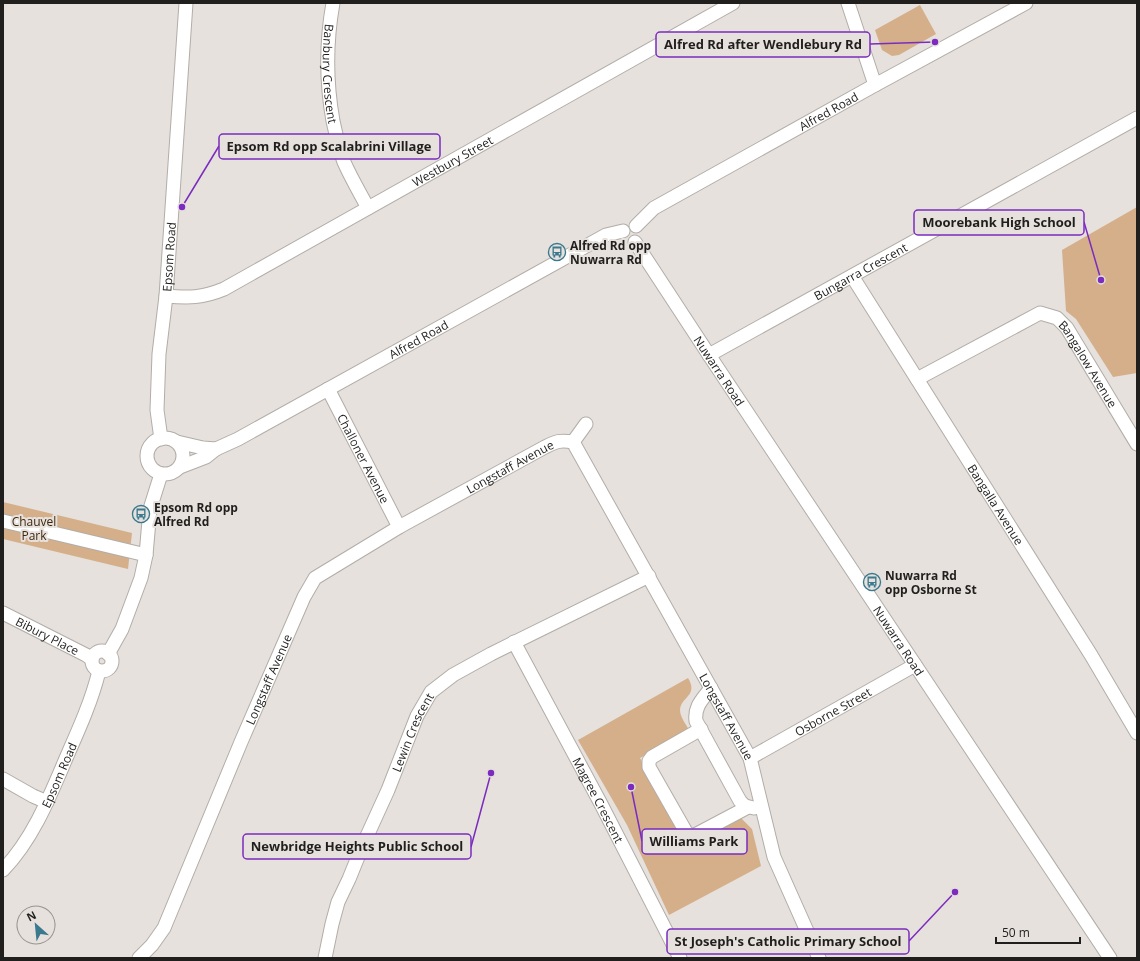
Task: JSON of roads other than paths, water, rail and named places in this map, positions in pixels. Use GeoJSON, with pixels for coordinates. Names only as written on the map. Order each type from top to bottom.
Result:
{"type":"FeatureCollection","features":[{"type":"Feature","properties":{"kind":"street","name":"Epsom Road"},"geometry":{"type":"LineString","coordinates":[[161,439],[157,410],[159,354],[166,296],[186,3]]}},
{"type":"Feature","properties":{"kind":"street","name":"Banbury Crescent"},"geometry":{"type":"LineString","coordinates":[[333,3],[328,43],[327,71],[336,138],[344,162],[368,208]]}},
{"type":"Feature","properties":{"kind":"street","name":"Westbury Street"},"geometry":{"type":"LineString","coordinates":[[166,296],[194,298],[213,294],[224,289],[733,3]]}},
{"type":"Feature","properties":{"kind":"street"},"geometry":{"type":"LineString","coordinates":[[848,3],[875,85]]}},
{"type":"Feature","properties":{"kind":"street","name":"Alfred Road"},"geometry":{"type":"LineString","coordinates":[[636,226],[654,208],[1026,3]]}},
{"type":"Feature","properties":{"kind":"street","name":"Bungarra Crescent"},"geometry":{"type":"LineString","coordinates":[[709,355],[1137,118]]}},
{"type":"Feature","properties":{"kind":"street"},"geometry":{"type":"LineString","coordinates":[[628,225],[633,225],[640,230],[640,235],[637,240],[632,243],[623,237],[623,231],[628,225]]}},
{"type":"Feature","properties":{"kind":"street","name":"Alfred Road"},"geometry":{"type":"LineString","coordinates":[[180,467],[206,457],[216,449],[238,439],[606,235],[623,231]]}},
{"type":"Feature","properties":{"kind":"street","name":"Nuwarra Road"},"geometry":{"type":"LineString","coordinates":[[635,242],[1110,958]]}},
{"type":"Feature","properties":{"kind":"street","name":"Bangalla Avenue"},"geometry":{"type":"LineString","coordinates":[[852,276],[1091,655],[1137,733]]}},
{"type":"Feature","properties":{"kind":"street","name":"Bangalow Avenue"},"geometry":{"type":"LineString","coordinates":[[917,378],[1040,313],[1058,318],[1067,328],[1137,444]]}},
{"type":"Feature","properties":{"kind":"street","name":"Challoner Avenue"},"geometry":{"type":"LineString","coordinates":[[328,389],[399,527]]}},
{"type":"Feature","properties":{"kind":"street"},"geometry":{"type":"LineString","coordinates":[[573,442],[586,424]]}},
{"type":"Feature","properties":{"kind":"street"},"geometry":{"type":"LineString","coordinates":[[177,442],[183,451],[180,467],[172,473],[167,474],[161,474],[152,469],[147,459],[149,448],[152,444],[161,439],[167,438],[203,448],[216,449]]}},
{"type":"Feature","properties":{"kind":"street","name":"Longstaff Avenue"},"geometry":{"type":"LineString","coordinates":[[139,958],[152,945],[164,928],[241,742],[304,597],[315,578],[399,527],[545,447],[563,440],[573,442],[750,758],[774,857],[819,958]]}},
{"type":"Feature","properties":{"kind":"street"},"geometry":{"type":"LineString","coordinates":[[108,654],[122,629],[141,578],[146,555],[150,509],[161,474]]}},
{"type":"Feature","properties":{"kind":"street"},"geometry":{"type":"LineString","coordinates":[[3,521],[146,555]]}},
{"type":"Feature","properties":{"kind":"street","name":"Lewin Crescent"},"geometry":{"type":"LineString","coordinates":[[325,958],[338,902],[388,790],[418,716],[431,692],[453,675],[491,654],[649,576]]}},
{"type":"Feature","properties":{"kind":"street","name":"Bibury Place"},"geometry":{"type":"LineString","coordinates":[[3,613],[92,659]]}},
{"type":"Feature","properties":{"kind":"street","name":"Magree Crescent"},"geometry":{"type":"LineString","coordinates":[[514,642],[601,804],[680,958]]}},
{"type":"Feature","properties":{"kind":"street"},"geometry":{"type":"LineString","coordinates":[[98,652],[104,652],[110,655],[112,661],[110,667],[105,671],[99,671],[94,668],[92,659],[98,652]]}},
{"type":"Feature","properties":{"kind":"street","name":"Osborne Street"},"geometry":{"type":"LineString","coordinates":[[750,758],[915,665]]}},
{"type":"Feature","properties":{"kind":"street","name":"Epsom Road"},"geometry":{"type":"LineString","coordinates":[[3,870],[19,850],[37,822],[47,802],[84,717],[99,671]]}},
{"type":"Feature","properties":{"kind":"street"},"geometry":{"type":"LineString","coordinates":[[711,688],[698,705],[695,713],[696,721],[740,801],[745,806],[762,809]]}},
{"type":"Feature","properties":{"kind":"street"},"geometry":{"type":"LineString","coordinates":[[701,729],[652,757],[649,761],[649,767],[686,832],[690,835],[695,835],[748,807]]}},
{"type":"Feature","properties":{"kind":"street"},"geometry":{"type":"LineString","coordinates":[[3,779],[47,802]]}},
{"type":"Feature","properties":{"kind":"place","name":"Alfred Rd after Wendlebury Rd"},"geometry":{"type":"Point","coordinates":[935,42]}},
{"type":"Feature","properties":{"kind":"place","name":"Epsom Rd opp Scalabrini Village"},"geometry":{"type":"Point","coordinates":[182,207]}},
{"type":"Feature","properties":{"kind":"place","name":"Alfred Rd opp Nuwarra Rd"},"geometry":{"type":"Point","coordinates":[557,252]}},
{"type":"Feature","properties":{"kind":"place","name":"Moorebank High School"},"geometry":{"type":"Point","coordinates":[1101,280]}},
{"type":"Feature","properties":{"kind":"place","name":"Epsom Rd opp Alfred Rd"},"geometry":{"type":"Point","coordinates":[141,514]}},
{"type":"Feature","properties":{"kind":"place","name":"Nuwarra Rd opp Osborne St"},"geometry":{"type":"Point","coordinates":[872,582]}},
{"type":"Feature","properties":{"kind":"place","name":"Newbridge Heights Public School"},"geometry":{"type":"Point","coordinates":[491,773]}},
{"type":"Feature","properties":{"kind":"place","name":"Williams Park"},"geometry":{"type":"Point","coordinates":[631,787]}},
{"type":"Feature","properties":{"kind":"place","name":"St Joseph's Catholic Primary School"},"geometry":{"type":"Point","coordinates":[955,892]}},
{"type":"Feature","properties":{"kind":"park label","name":"Chauvel Park"},"geometry":{"type":"Point","coordinates":[34,528]}}]}
